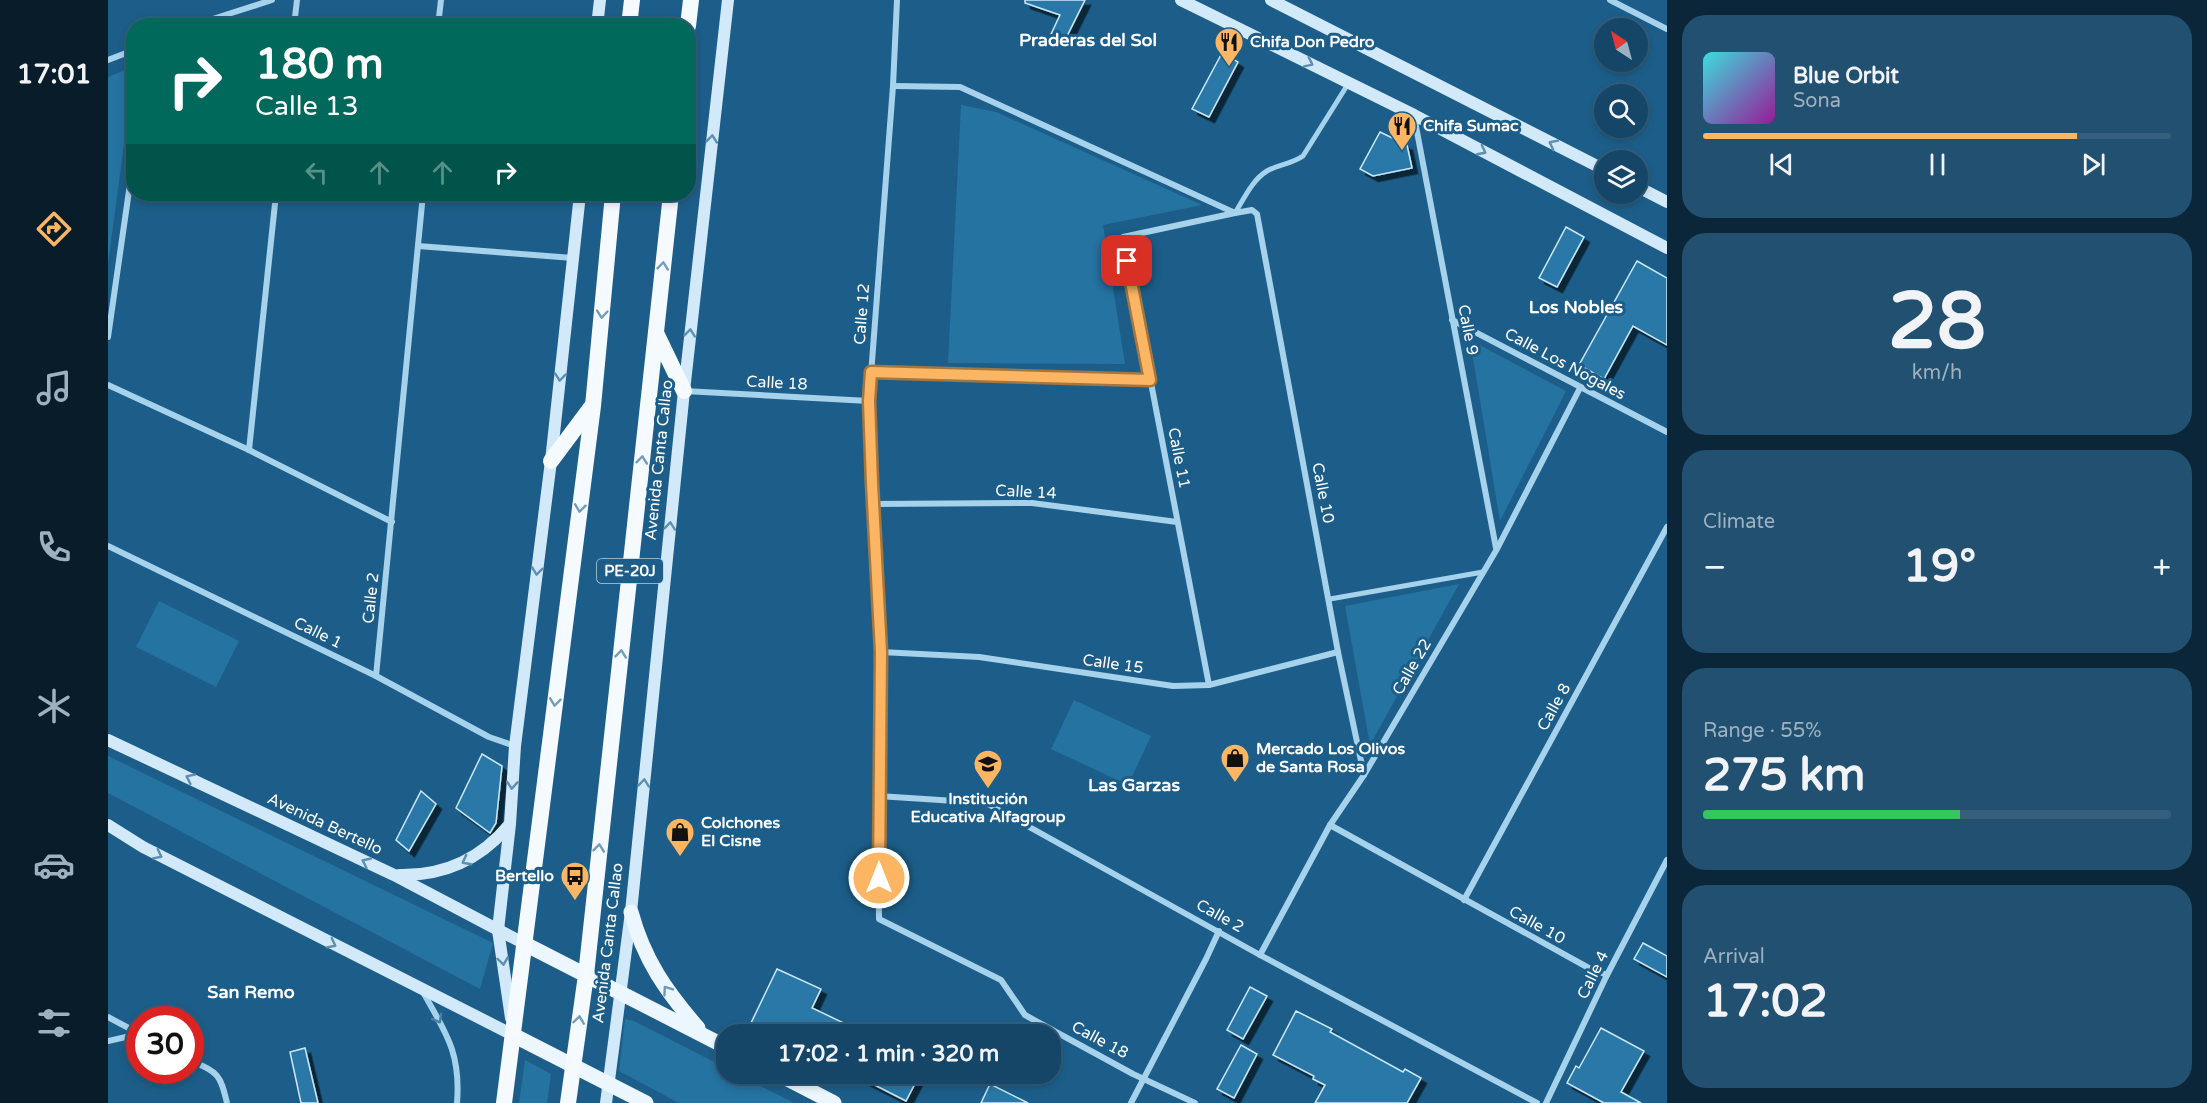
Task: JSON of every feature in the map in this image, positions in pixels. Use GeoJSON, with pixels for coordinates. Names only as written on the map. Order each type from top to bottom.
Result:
{"type":"FeatureCollection","features":[{"type":"Feature","properties":{"kind":"highway"},"geometry":{"type":"LineString","coordinates":[[630,18],[632,0]]}},
{"type":"Feature","properties":{"kind":"highway"},"geometry":{"type":"LineString","coordinates":[[689,18],[691,0]]}},
{"type":"Feature","properties":{"kind":"highway","name":"PE-20J"},"geometry":{"type":"LineString","coordinates":[[513,1035],[593,406],[612,201]]}},
{"type":"Feature","properties":{"kind":"highway","name":"Avenida Canta Callao"},"geometry":{"type":"LineString","coordinates":[[569,1098],[586,975],[670,201]]}},
{"type":"Feature","properties":{"kind":"highway"},"geometry":{"type":"LineString","coordinates":[[656,333],[684,391]]}},
{"type":"Feature","properties":{"kind":"highway"},"geometry":{"type":"LineString","coordinates":[[551,461],[593,406]]}},
{"type":"Feature","properties":{"kind":"highway"},"geometry":{"type":"LineString","coordinates":[[504,1103],[513,1035]]}},
{"type":"Feature","properties":{"kind":"main road"},"geometry":{"type":"LineString","coordinates":[[598,18],[600,0]]}},
{"type":"Feature","properties":{"kind":"main road","name":"Avenida Canta Callao"},"geometry":{"type":"LineString","coordinates":[[606,1103],[631,912],[684,391],[728,0]]}},
{"type":"Feature","properties":{"kind":"main road"},"geometry":{"type":"LineString","coordinates":[[1181,0],[1414,115],[1667,248]]}},
{"type":"Feature","properties":{"kind":"main road"},"geometry":{"type":"LineString","coordinates":[[1271,0],[1594,164]]}},
{"type":"Feature","properties":{"kind":"main road"},"geometry":{"type":"LineString","coordinates":[[1648,192],[1667,202]]}},
{"type":"Feature","properties":{"kind":"main road"},"geometry":{"type":"LineString","coordinates":[[513,1035],[498,930],[510,824],[515,746],[551,461],[579,201]]}},
{"type":"Feature","properties":{"kind":"main road","name":"Avenida Bertello"},"geometry":{"type":"LineString","coordinates":[[108,740],[394,875],[525,944]]}},
{"type":"Feature","properties":{"kind":"main road"},"geometry":{"type":"LineString","coordinates":[[394,875],[417,876],[461,865],[481,853],[510,824]]}},
{"type":"Feature","properties":{"kind":"main road"},"geometry":{"type":"LineString","coordinates":[[108,825],[143,848],[646,1103]]}},
{"type":"Feature","properties":{"kind":"main road"},"geometry":{"type":"LineString","coordinates":[[631,912],[637,935],[657,976],[704,1035]]}},
{"type":"Feature","properties":{"kind":"main road"},"geometry":{"type":"LineString","coordinates":[[525,944],[716,1042]]}},
{"type":"Feature","properties":{"kind":"main road"},"geometry":{"type":"LineString","coordinates":[[797,1084],[834,1103]]}},
{"type":"Feature","properties":{"kind":"street"},"geometry":{"type":"LineString","coordinates":[[216,18],[272,0]]}},
{"type":"Feature","properties":{"kind":"street"},"geometry":{"type":"LineString","coordinates":[[295,18],[297,0]]}},
{"type":"Feature","properties":{"kind":"street"},"geometry":{"type":"LineString","coordinates":[[436,0],[441,0],[439,18]]}},
{"type":"Feature","properties":{"kind":"street","name":"Calle 12"},"geometry":{"type":"LineString","coordinates":[[879,919],[878,795],[881,652],[872,504],[869,401],[893,86],[897,0]]}},
{"type":"Feature","properties":{"kind":"street"},"geometry":{"type":"LineString","coordinates":[[1610,0],[1667,29]]}},
{"type":"Feature","properties":{"kind":"street"},"geometry":{"type":"LineString","coordinates":[[108,60],[126,53]]}},
{"type":"Feature","properties":{"kind":"street"},"geometry":{"type":"LineString","coordinates":[[893,86],[960,87],[1235,213],[1258,178],[1269,170],[1294,162],[1303,156],[1349,83]]}},
{"type":"Feature","properties":{"kind":"street","name":"Calle 9"},"geometry":{"type":"LineString","coordinates":[[1414,115],[1497,549]]}},
{"type":"Feature","properties":{"kind":"street"},"geometry":{"type":"LineString","coordinates":[[108,337],[128,201]]}},
{"type":"Feature","properties":{"kind":"street"},"geometry":{"type":"LineString","coordinates":[[249,450],[275,201]]}},
{"type":"Feature","properties":{"kind":"street","name":"Calle 2"},"geometry":{"type":"LineString","coordinates":[[376,676],[422,201]]}},
{"type":"Feature","properties":{"kind":"street","name":"Calle 10"},"geometry":{"type":"LineString","coordinates":[[1235,213],[1252,210],[1257,214],[1338,652],[1364,776]]}},
{"type":"Feature","properties":{"kind":"street","name":"Calle 11"},"geometry":{"type":"LineString","coordinates":[[1209,685],[1123,237],[1235,213]]}},
{"type":"Feature","properties":{"kind":"street"},"geometry":{"type":"LineString","coordinates":[[418,246],[574,258]]}},
{"type":"Feature","properties":{"kind":"street","name":"Calle Los Nogales"},"geometry":{"type":"LineString","coordinates":[[1452,320],[1667,432]]}},
{"type":"Feature","properties":{"kind":"street"},"geometry":{"type":"LineString","coordinates":[[871,372],[1150,380]]}},
{"type":"Feature","properties":{"kind":"street"},"geometry":{"type":"LineString","coordinates":[[108,385],[249,450],[392,522]]}},
{"type":"Feature","properties":{"kind":"street","name":"Calle 22"},"geometry":{"type":"LineString","coordinates":[[1260,955],[1330,825],[1364,776],[1497,549],[1580,388]]}},
{"type":"Feature","properties":{"kind":"street","name":"Calle 18"},"geometry":{"type":"LineString","coordinates":[[684,391],[869,401]]}},
{"type":"Feature","properties":{"kind":"street","name":"Calle 14"},"geometry":{"type":"LineString","coordinates":[[872,504],[1032,504],[1177,522]]}},
{"type":"Feature","properties":{"kind":"street","name":"Calle 8"},"geometry":{"type":"LineString","coordinates":[[1464,900],[1667,527]]}},
{"type":"Feature","properties":{"kind":"street","name":"Calle 1"},"geometry":{"type":"LineString","coordinates":[[108,546],[376,676],[489,737],[515,746]]}},
{"type":"Feature","properties":{"kind":"street"},"geometry":{"type":"LineString","coordinates":[[1330,599],[1483,572]]}},
{"type":"Feature","properties":{"kind":"street","name":"Calle 15"},"geometry":{"type":"LineString","coordinates":[[881,652],[979,657],[1173,686],[1209,685],[1338,652]]}},
{"type":"Feature","properties":{"kind":"street","name":"Calle 2"},"geometry":{"type":"LineString","coordinates":[[878,795],[986,803],[1219,930],[1260,955],[1537,1103]]}},
{"type":"Feature","properties":{"kind":"street","name":"Calle 10"},"geometry":{"type":"LineString","coordinates":[[1330,825],[1587,967],[1607,975]]}},
{"type":"Feature","properties":{"kind":"street","name":"Calle 4"},"geometry":{"type":"LineString","coordinates":[[1546,1103],[1607,975],[1667,860]]}},
{"type":"Feature","properties":{"kind":"street","name":"Calle 18"},"geometry":{"type":"LineString","coordinates":[[879,919],[1001,980],[1025,1015],[1195,1103]]}},
{"type":"Feature","properties":{"kind":"street"},"geometry":{"type":"LineString","coordinates":[[1131,1103],[1219,930]]}},
{"type":"Feature","properties":{"kind":"street"},"geometry":{"type":"LineString","coordinates":[[422,990],[453,1048],[459,1083],[457,1103]]}},
{"type":"Feature","properties":{"kind":"street"},"geometry":{"type":"LineString","coordinates":[[108,1017],[126,1027]]}},
{"type":"Feature","properties":{"kind":"street"},"geometry":{"type":"LineString","coordinates":[[108,1041],[126,1037]]}},
{"type":"Feature","properties":{"kind":"street"},"geometry":{"type":"LineString","coordinates":[[204,1067],[215,1072],[219,1077],[227,1103]]}},
{"type":"Feature","properties":{"kind":"shaded area"},"geometry":{"type":"Polygon","coordinates":[[[123,71],[126,73],[126,129],[108,264],[108,77],[123,71]]]}},
{"type":"Feature","properties":{"kind":"shaded area"},"geometry":{"type":"Polygon","coordinates":[[[961,105],[996,112],[1202,205],[1103,225],[1125,364],[948,363],[961,105]]]}},
{"type":"Feature","properties":{"kind":"shaded area"},"geometry":{"type":"Polygon","coordinates":[[[1470,340],[1566,391],[1500,521],[1470,340]]]}},
{"type":"Feature","properties":{"kind":"shaded area"},"geometry":{"type":"Polygon","coordinates":[[[1459,584],[1370,745],[1345,606],[1459,584]]]}},
{"type":"Feature","properties":{"kind":"shaded area"},"geometry":{"type":"Polygon","coordinates":[[[159,601],[239,641],[216,687],[136,647],[159,601]]]}},
{"type":"Feature","properties":{"kind":"shaded area"},"geometry":{"type":"Polygon","coordinates":[[[1074,700],[1151,736],[1128,785],[1051,749],[1074,700]]]}},
{"type":"Feature","properties":{"kind":"shaded area"},"geometry":{"type":"Polygon","coordinates":[[[108,756],[493,943],[480,989],[108,793],[108,756]]]}},
{"type":"Feature","properties":{"kind":"shaded area"},"geometry":{"type":"Polygon","coordinates":[[[625,1019],[634,1021],[716,1063],[716,1084],[757,1084],[794,1103],[679,1103],[619,1071],[625,1019]]]}},
{"type":"Feature","properties":{"kind":"shaded area"},"geometry":{"type":"Polygon","coordinates":[[[525,1060],[551,1074],[547,1103],[519,1103],[525,1060]]]}},
{"type":"Feature","properties":{"kind":"building"},"geometry":{"type":"Polygon","coordinates":[[[1025,0],[1085,0],[1065,40],[1051,34],[1060,15],[1025,3],[1025,0]]]}},
{"type":"Feature","properties":{"kind":"building"},"geometry":{"type":"Polygon","coordinates":[[[1222,53],[1238,62],[1209,117],[1192,109],[1222,53]]]}},
{"type":"Feature","properties":{"kind":"building"},"geometry":{"type":"Polygon","coordinates":[[[1380,132],[1407,145],[1412,168],[1373,176],[1360,169],[1380,132]]]}},
{"type":"Feature","properties":{"kind":"building"},"geometry":{"type":"Polygon","coordinates":[[[1566,227],[1584,237],[1557,287],[1539,278],[1566,227]]]}},
{"type":"Feature","properties":{"kind":"building"},"geometry":{"type":"Polygon","coordinates":[[[1637,261],[1667,278],[1667,345],[1633,326],[1604,379],[1579,365],[1637,261]]]}},
{"type":"Feature","properties":{"kind":"building"},"geometry":{"type":"Polygon","coordinates":[[[482,754],[502,766],[496,823],[490,833],[456,808],[482,754]]]}},
{"type":"Feature","properties":{"kind":"building"},"geometry":{"type":"Polygon","coordinates":[[[421,791],[436,804],[409,851],[396,840],[421,791]]]}},
{"type":"Feature","properties":{"kind":"building"},"geometry":{"type":"Polygon","coordinates":[[[1643,943],[1667,956],[1667,977],[1634,959],[1643,943]]]}},
{"type":"Feature","properties":{"kind":"building"},"geometry":{"type":"Polygon","coordinates":[[[777,969],[821,989],[812,1008],[846,1024],[750,1024],[777,969]]]}},
{"type":"Feature","properties":{"kind":"building"},"geometry":{"type":"Polygon","coordinates":[[[1250,987],[1267,996],[1243,1039],[1227,1030],[1250,987]]]}},
{"type":"Feature","properties":{"kind":"building"},"geometry":{"type":"Polygon","coordinates":[[[1296,1011],[1332,1029],[1330,1032],[1403,1072],[1405,1069],[1421,1078],[1407,1103],[1315,1103],[1325,1085],[1313,1079],[1314,1076],[1273,1055],[1296,1011]]]}},
{"type":"Feature","properties":{"kind":"building"},"geometry":{"type":"Polygon","coordinates":[[[1601,1028],[1644,1051],[1621,1092],[1641,1103],[1604,1103],[1567,1083],[1576,1066],[1579,1068],[1601,1028]]]}},
{"type":"Feature","properties":{"kind":"building"},"geometry":{"type":"Polygon","coordinates":[[[1241,1045],[1257,1054],[1234,1098],[1217,1089],[1241,1045]]]}},
{"type":"Feature","properties":{"kind":"building"},"geometry":{"type":"Polygon","coordinates":[[[305,1048],[318,1103],[301,1103],[290,1052],[305,1048]]]}},
{"type":"Feature","properties":{"kind":"building"},"geometry":{"type":"Polygon","coordinates":[[[873,1084],[915,1084],[906,1101],[873,1084]]]}},
{"type":"Feature","properties":{"kind":"building"},"geometry":{"type":"Polygon","coordinates":[[[990,1084],[1028,1103],[981,1103],[990,1084]]]}},
{"type":"Feature","properties":{"kind":"place","name":"Chifa Don Pedro"},"geometry":{"type":"Point","coordinates":[1229,68]}},
{"type":"Feature","properties":{"kind":"place","name":"Chifa Sumac"},"geometry":{"type":"Point","coordinates":[1402,152]}},
{"type":"Feature","properties":{"kind":"place","name":"Mercado Los Olivos de Santa Rosa"},"geometry":{"type":"Point","coordinates":[1235,784]}},
{"type":"Feature","properties":{"kind":"place","name":"Institución Educativa Alfagroup"},"geometry":{"type":"Point","coordinates":[988,790]}},
{"type":"Feature","properties":{"kind":"place","name":"Colchones El Cisne"},"geometry":{"type":"Point","coordinates":[680,858]}},
{"type":"Feature","properties":{"kind":"place","name":"Bertello"},"geometry":{"type":"Point","coordinates":[575,902]}},
{"type":"Feature","properties":{"kind":"district","name":"Praderas del Sol"},"geometry":{"type":"Point","coordinates":[1088,40]}},
{"type":"Feature","properties":{"kind":"district","name":"Los Nobles"},"geometry":{"type":"Point","coordinates":[1576,307]}},
{"type":"Feature","properties":{"kind":"district","name":"Las Garzas"},"geometry":{"type":"Point","coordinates":[1134,785]}},
{"type":"Feature","properties":{"kind":"district","name":"San Remo"},"geometry":{"type":"Point","coordinates":[251,992]}},
{"type":"Feature","properties":{"kind":"route"},"geometry":{"type":"LineString","coordinates":[[879,878],[881,652],[869,401],[871,372],[1150,380],[1127,261]]}}]}
